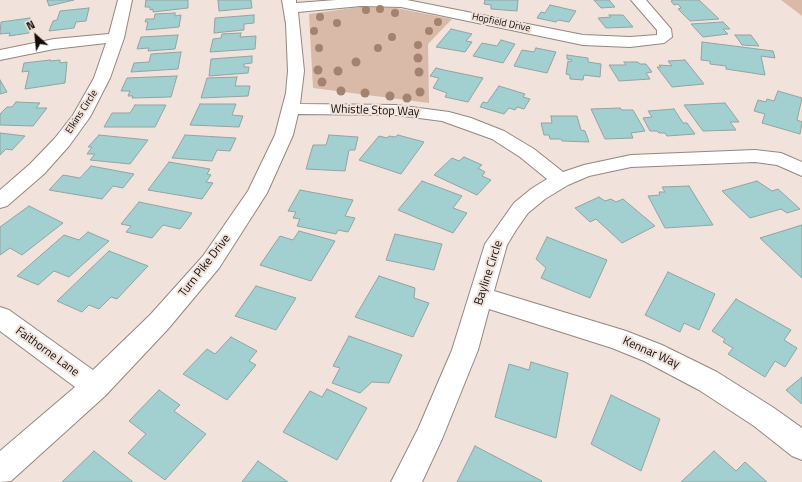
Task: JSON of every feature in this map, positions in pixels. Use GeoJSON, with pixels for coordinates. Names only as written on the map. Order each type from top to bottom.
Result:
{"type":"FeatureCollection","features":[{"type":"Feature","properties":{"kind":"street","name":"Elkins Circle"},"geometry":{"type":"LineString","coordinates":[[0,201],[37,169],[62,142],[81,117],[102,78],[116,38],[125,0]]}},
{"type":"Feature","properties":{"kind":"street","name":"Hopfield Drive"},"geometry":{"type":"LineString","coordinates":[[290,4],[381,2],[459,8],[583,40],[637,42],[659,40],[664,37],[664,29],[638,0]]}},
{"type":"Feature","properties":{"kind":"street","name":"Turn Pike Drive"},"geometry":{"type":"LineString","coordinates":[[0,470],[95,387],[159,322],[211,262],[237,226],[257,193],[272,163],[284,135],[291,109],[296,71],[290,4]]}},
{"type":"Feature","properties":{"kind":"street"},"geometry":{"type":"LineString","coordinates":[[0,55],[54,44],[116,38]]}},
{"type":"Feature","properties":{"kind":"street","name":"Whistle Stop Way"},"geometry":{"type":"LineString","coordinates":[[291,109],[396,110],[443,116],[465,122],[498,135],[527,153],[561,180]]}},
{"type":"Feature","properties":{"kind":"street","name":"Bayline Circle"},"geometry":{"type":"LineString","coordinates":[[406,482],[428,440],[465,350],[482,298],[496,244],[521,208],[538,194],[561,180],[584,171],[631,161],[728,156],[769,156],[785,161],[802,170]]}},
{"type":"Feature","properties":{"kind":"street","name":"Kennar Way"},"geometry":{"type":"LineString","coordinates":[[482,298],[617,339],[653,353],[708,381],[764,417],[802,446]]}},
{"type":"Feature","properties":{"kind":"street","name":"Faithorne Lane"},"geometry":{"type":"LineString","coordinates":[[0,317],[95,387]]}},
{"type":"Feature","properties":{"kind":"shaded area"},"geometry":{"type":"Polygon","coordinates":[[[781,0],[802,0],[802,16],[801,15],[781,0]]]}},
{"type":"Feature","properties":{"kind":"shaded area"},"geometry":{"type":"Polygon","coordinates":[[[360,7],[396,8],[452,19],[428,44],[429,103],[313,88],[309,14],[360,7]]]}},
{"type":"Feature","properties":{"kind":"building"},"geometry":{"type":"Polygon","coordinates":[[[47,0],[74,0],[49,6],[47,0]]]}},
{"type":"Feature","properties":{"kind":"building"},"geometry":{"type":"Polygon","coordinates":[[[146,0],[188,0],[188,8],[153,12],[153,9],[150,10],[150,7],[145,7],[146,0]]]}},
{"type":"Feature","properties":{"kind":"building"},"geometry":{"type":"Polygon","coordinates":[[[218,0],[251,0],[252,8],[219,11],[218,0]]]}},
{"type":"Feature","properties":{"kind":"building"},"geometry":{"type":"Polygon","coordinates":[[[485,0],[518,0],[517,11],[491,9],[491,5],[484,4],[485,0]]]}},
{"type":"Feature","properties":{"kind":"building"},"geometry":{"type":"Polygon","coordinates":[[[594,0],[609,0],[615,7],[601,8],[594,0]]]}},
{"type":"Feature","properties":{"kind":"building"},"geometry":{"type":"Polygon","coordinates":[[[699,0],[719,19],[690,21],[678,9],[681,8],[678,4],[674,5],[671,1],[699,0]]]}},
{"type":"Feature","properties":{"kind":"building"},"geometry":{"type":"Polygon","coordinates":[[[550,5],[576,11],[569,22],[558,20],[556,22],[537,18],[541,12],[545,13],[550,5]]]}},
{"type":"Feature","properties":{"kind":"building"},"geometry":{"type":"Polygon","coordinates":[[[89,8],[86,21],[76,22],[74,28],[49,31],[53,21],[57,20],[60,11],[89,8]]]}},
{"type":"Feature","properties":{"kind":"building"},"geometry":{"type":"Polygon","coordinates":[[[175,13],[175,16],[181,15],[179,27],[146,30],[148,22],[145,22],[146,19],[154,19],[155,14],[175,13]]]}},
{"type":"Feature","properties":{"kind":"building"},"geometry":{"type":"Polygon","coordinates":[[[254,15],[254,23],[244,24],[244,30],[214,33],[215,18],[254,15]]]}},
{"type":"Feature","properties":{"kind":"building"},"geometry":{"type":"Polygon","coordinates":[[[609,15],[623,15],[633,27],[606,28],[598,18],[611,17],[609,15]]]}},
{"type":"Feature","properties":{"kind":"building"},"geometry":{"type":"Polygon","coordinates":[[[30,18],[29,33],[9,36],[10,33],[0,34],[1,22],[30,18]]]}},
{"type":"Feature","properties":{"kind":"building"},"geometry":{"type":"Polygon","coordinates":[[[723,22],[730,29],[723,29],[728,34],[703,37],[691,24],[723,22]]]}},
{"type":"Feature","properties":{"kind":"building"},"geometry":{"type":"Polygon","coordinates":[[[451,29],[472,34],[466,41],[472,42],[465,52],[436,47],[451,29]]]}},
{"type":"Feature","properties":{"kind":"building"},"geometry":{"type":"Polygon","coordinates":[[[241,33],[240,37],[256,36],[255,49],[210,52],[213,39],[221,38],[222,34],[241,33]]]}},
{"type":"Feature","properties":{"kind":"building"},"geometry":{"type":"Polygon","coordinates":[[[178,35],[175,49],[148,51],[149,48],[137,49],[141,37],[178,35]]]}},
{"type":"Feature","properties":{"kind":"building"},"geometry":{"type":"Polygon","coordinates":[[[735,35],[751,35],[759,46],[742,45],[735,35]]]}},
{"type":"Feature","properties":{"kind":"building"},"geometry":{"type":"Polygon","coordinates":[[[501,40],[515,44],[503,63],[473,56],[482,43],[497,46],[501,40]]]}},
{"type":"Feature","properties":{"kind":"building"},"geometry":{"type":"Polygon","coordinates":[[[702,42],[773,51],[775,58],[761,56],[765,75],[726,69],[726,66],[710,64],[710,61],[701,60],[702,42]]]}},
{"type":"Feature","properties":{"kind":"building"},"geometry":{"type":"Polygon","coordinates":[[[536,48],[556,52],[547,73],[514,66],[522,50],[534,52],[536,48]]]}},
{"type":"Feature","properties":{"kind":"building"},"geometry":{"type":"Polygon","coordinates":[[[181,52],[178,69],[131,72],[134,63],[149,62],[151,54],[181,52]]]}},
{"type":"Feature","properties":{"kind":"building"},"geometry":{"type":"Polygon","coordinates":[[[567,55],[588,58],[588,62],[601,64],[600,77],[584,75],[583,80],[570,79],[570,75],[566,74],[568,61],[571,62],[572,60],[567,59],[567,55]]]}},
{"type":"Feature","properties":{"kind":"building"},"geometry":{"type":"Polygon","coordinates":[[[252,56],[252,63],[244,64],[244,67],[249,67],[248,73],[209,76],[211,59],[252,56]]]}},
{"type":"Feature","properties":{"kind":"building"},"geometry":{"type":"Polygon","coordinates":[[[60,60],[60,63],[67,62],[65,83],[25,89],[29,71],[22,72],[24,63],[60,60]]]}},
{"type":"Feature","properties":{"kind":"building"},"geometry":{"type":"Polygon","coordinates":[[[685,60],[704,84],[672,87],[657,67],[661,67],[659,65],[672,66],[668,61],[685,60]]]}},
{"type":"Feature","properties":{"kind":"building"},"geometry":{"type":"Polygon","coordinates":[[[624,62],[638,62],[640,64],[646,64],[652,72],[646,73],[650,79],[619,81],[609,65],[626,65],[624,62]]]}},
{"type":"Feature","properties":{"kind":"building"},"geometry":{"type":"Polygon","coordinates":[[[436,68],[483,78],[468,102],[445,97],[447,93],[433,88],[439,78],[430,76],[436,68]]]}},
{"type":"Feature","properties":{"kind":"building"},"geometry":{"type":"Polygon","coordinates":[[[177,76],[171,97],[132,98],[133,96],[128,96],[130,91],[121,91],[127,78],[177,76]]]}},
{"type":"Feature","properties":{"kind":"building"},"geometry":{"type":"Polygon","coordinates":[[[237,77],[235,86],[250,86],[248,96],[201,98],[207,78],[237,77]]]}},
{"type":"Feature","properties":{"kind":"building"},"geometry":{"type":"Polygon","coordinates":[[[0,80],[7,92],[0,94],[0,80]]]}},
{"type":"Feature","properties":{"kind":"building"},"geometry":{"type":"Polygon","coordinates":[[[499,86],[525,94],[523,97],[530,99],[524,109],[517,107],[515,110],[509,108],[504,114],[480,107],[483,102],[487,103],[499,86]]]}},
{"type":"Feature","properties":{"kind":"building"},"geometry":{"type":"Polygon","coordinates":[[[778,91],[802,98],[797,120],[802,122],[800,134],[762,123],[765,114],[754,111],[758,100],[766,102],[767,99],[774,101],[778,91]]]}},
{"type":"Feature","properties":{"kind":"building"},"geometry":{"type":"Polygon","coordinates":[[[16,102],[40,103],[36,108],[47,108],[33,126],[0,125],[0,114],[7,107],[12,107],[16,102]]]}},
{"type":"Feature","properties":{"kind":"building"},"geometry":{"type":"Polygon","coordinates":[[[725,103],[739,122],[730,122],[736,130],[703,131],[684,105],[725,103]]]}},
{"type":"Feature","properties":{"kind":"building"},"geometry":{"type":"Polygon","coordinates":[[[200,104],[236,104],[232,115],[243,116],[239,127],[190,125],[200,104]]]}},
{"type":"Feature","properties":{"kind":"building"},"geometry":{"type":"Polygon","coordinates":[[[135,105],[166,105],[155,127],[104,127],[112,113],[130,113],[135,105]]]}},
{"type":"Feature","properties":{"kind":"building"},"geometry":{"type":"Polygon","coordinates":[[[620,108],[622,110],[633,110],[645,131],[631,133],[633,138],[605,139],[591,109],[620,108]]]}},
{"type":"Feature","properties":{"kind":"building"},"geometry":{"type":"Polygon","coordinates":[[[674,109],[683,123],[687,123],[695,134],[667,136],[665,133],[650,131],[643,118],[652,117],[648,111],[674,109]]]}},
{"type":"Feature","properties":{"kind":"building"},"geometry":{"type":"Polygon","coordinates":[[[551,116],[577,116],[581,130],[585,131],[589,142],[562,141],[561,139],[550,139],[549,135],[544,135],[541,123],[552,123],[551,116]]]}},
{"type":"Feature","properties":{"kind":"building"},"geometry":{"type":"Polygon","coordinates":[[[0,133],[25,136],[12,150],[6,149],[0,155],[0,133]]]}},
{"type":"Feature","properties":{"kind":"building"},"geometry":{"type":"Polygon","coordinates":[[[99,135],[148,140],[130,164],[90,160],[95,154],[87,154],[92,147],[88,147],[99,135]]]}},
{"type":"Feature","properties":{"kind":"building"},"geometry":{"type":"Polygon","coordinates":[[[185,135],[236,138],[230,151],[217,150],[212,161],[172,158],[185,135]]]}},
{"type":"Feature","properties":{"kind":"building"},"geometry":{"type":"Polygon","coordinates":[[[329,135],[358,137],[355,150],[349,150],[345,171],[306,169],[313,145],[326,145],[329,135]]]}},
{"type":"Feature","properties":{"kind":"building"},"geometry":{"type":"Polygon","coordinates":[[[398,135],[424,142],[401,174],[359,160],[379,136],[387,138],[389,136],[395,137],[398,135]]]}},
{"type":"Feature","properties":{"kind":"building"},"geometry":{"type":"Polygon","coordinates":[[[464,157],[482,165],[478,168],[485,172],[482,176],[491,180],[477,195],[434,175],[452,158],[459,161],[464,157]]]}},
{"type":"Feature","properties":{"kind":"building"},"geometry":{"type":"Polygon","coordinates":[[[169,162],[210,169],[207,174],[211,175],[206,182],[213,183],[202,199],[148,190],[169,162]]]}},
{"type":"Feature","properties":{"kind":"building"},"geometry":{"type":"Polygon","coordinates":[[[91,166],[134,174],[123,188],[113,186],[102,199],[49,190],[63,175],[80,178],[91,166]]]}},
{"type":"Feature","properties":{"kind":"building"},"geometry":{"type":"Polygon","coordinates":[[[422,181],[462,196],[453,208],[467,213],[453,233],[398,210],[422,181]]]}},
{"type":"Feature","properties":{"kind":"building"},"geometry":{"type":"Polygon","coordinates":[[[757,181],[772,191],[778,189],[800,209],[787,213],[781,209],[750,218],[722,191],[757,181]]]}},
{"type":"Feature","properties":{"kind":"building"},"geometry":{"type":"Polygon","coordinates":[[[689,186],[713,225],[665,228],[648,196],[660,195],[659,192],[665,192],[662,187],[689,186]]]}},
{"type":"Feature","properties":{"kind":"building"},"geometry":{"type":"Polygon","coordinates":[[[300,190],[353,200],[345,216],[355,218],[348,232],[338,230],[336,234],[297,226],[300,219],[293,218],[296,212],[288,211],[300,190]]]}},
{"type":"Feature","properties":{"kind":"building"},"geometry":{"type":"Polygon","coordinates":[[[599,197],[605,201],[611,199],[616,202],[623,199],[655,226],[622,243],[596,219],[590,222],[575,208],[599,197]]]}},
{"type":"Feature","properties":{"kind":"building"},"geometry":{"type":"Polygon","coordinates":[[[139,202],[192,213],[180,229],[163,225],[152,238],[126,232],[131,226],[121,224],[139,202]]]}},
{"type":"Feature","properties":{"kind":"building"},"geometry":{"type":"Polygon","coordinates":[[[29,206],[63,223],[22,255],[10,248],[0,255],[0,227],[29,206]]]}},
{"type":"Feature","properties":{"kind":"building"},"geometry":{"type":"Polygon","coordinates":[[[802,225],[802,278],[760,238],[802,225]]]}},
{"type":"Feature","properties":{"kind":"building"},"geometry":{"type":"Polygon","coordinates":[[[299,231],[335,241],[311,281],[260,265],[280,236],[293,240],[299,231]]]}},
{"type":"Feature","properties":{"kind":"building"},"geometry":{"type":"Polygon","coordinates":[[[88,232],[109,241],[69,277],[54,271],[38,285],[17,276],[64,235],[79,240],[88,232]]]}},
{"type":"Feature","properties":{"kind":"building"},"geometry":{"type":"Polygon","coordinates":[[[395,234],[442,244],[434,270],[386,260],[395,234]]]}},
{"type":"Feature","properties":{"kind":"building"},"geometry":{"type":"Polygon","coordinates":[[[547,237],[607,260],[590,298],[541,278],[546,268],[536,259],[547,237]]]}},
{"type":"Feature","properties":{"kind":"building"},"geometry":{"type":"Polygon","coordinates":[[[109,251],[148,266],[117,299],[111,297],[99,309],[89,305],[82,312],[57,301],[109,251]]]}},
{"type":"Feature","properties":{"kind":"building"},"geometry":{"type":"Polygon","coordinates":[[[668,272],[715,294],[699,330],[684,323],[680,332],[645,315],[668,272]]]}},
{"type":"Feature","properties":{"kind":"building"},"geometry":{"type":"Polygon","coordinates":[[[379,276],[415,288],[414,298],[429,303],[413,337],[355,317],[379,276]]]}},
{"type":"Feature","properties":{"kind":"building"},"geometry":{"type":"Polygon","coordinates":[[[256,286],[296,298],[276,330],[235,316],[256,286]]]}},
{"type":"Feature","properties":{"kind":"building"},"geometry":{"type":"Polygon","coordinates":[[[736,299],[791,330],[784,340],[797,348],[785,367],[775,361],[765,377],[728,354],[733,348],[723,342],[725,339],[712,331],[736,299]]]}},
{"type":"Feature","properties":{"kind":"building"},"geometry":{"type":"Polygon","coordinates":[[[349,336],[402,355],[389,383],[372,382],[360,393],[332,383],[340,368],[333,366],[349,336]]]}},
{"type":"Feature","properties":{"kind":"building"},"geometry":{"type":"Polygon","coordinates":[[[231,337],[257,351],[249,361],[256,365],[227,400],[183,374],[207,349],[215,354],[231,337]]]}},
{"type":"Feature","properties":{"kind":"building"},"geometry":{"type":"Polygon","coordinates":[[[531,362],[568,373],[556,438],[495,417],[509,364],[529,370],[531,362]]]}},
{"type":"Feature","properties":{"kind":"building"},"geometry":{"type":"Polygon","coordinates":[[[802,377],[802,404],[786,390],[802,377]]]}},
{"type":"Feature","properties":{"kind":"building"},"geometry":{"type":"Polygon","coordinates":[[[327,389],[367,408],[337,460],[283,432],[310,391],[322,397],[327,389]]]}},
{"type":"Feature","properties":{"kind":"building"},"geometry":{"type":"Polygon","coordinates":[[[159,390],[180,405],[174,411],[206,434],[165,480],[128,453],[146,434],[129,421],[159,390]]]}},
{"type":"Feature","properties":{"kind":"building"},"geometry":{"type":"Polygon","coordinates":[[[611,395],[660,419],[641,471],[591,444],[611,395]]]}},
{"type":"Feature","properties":{"kind":"building"},"geometry":{"type":"Polygon","coordinates":[[[475,446],[542,481],[457,482],[475,446]]]}},
{"type":"Feature","properties":{"kind":"building"},"geometry":{"type":"Polygon","coordinates":[[[94,451],[133,482],[62,482],[94,451]]]}},
{"type":"Feature","properties":{"kind":"building"},"geometry":{"type":"Polygon","coordinates":[[[714,451],[736,471],[745,462],[767,482],[681,482],[714,451]]]}},
{"type":"Feature","properties":{"kind":"building"},"geometry":{"type":"Polygon","coordinates":[[[258,461],[288,482],[242,482],[258,461]]]}}]}
